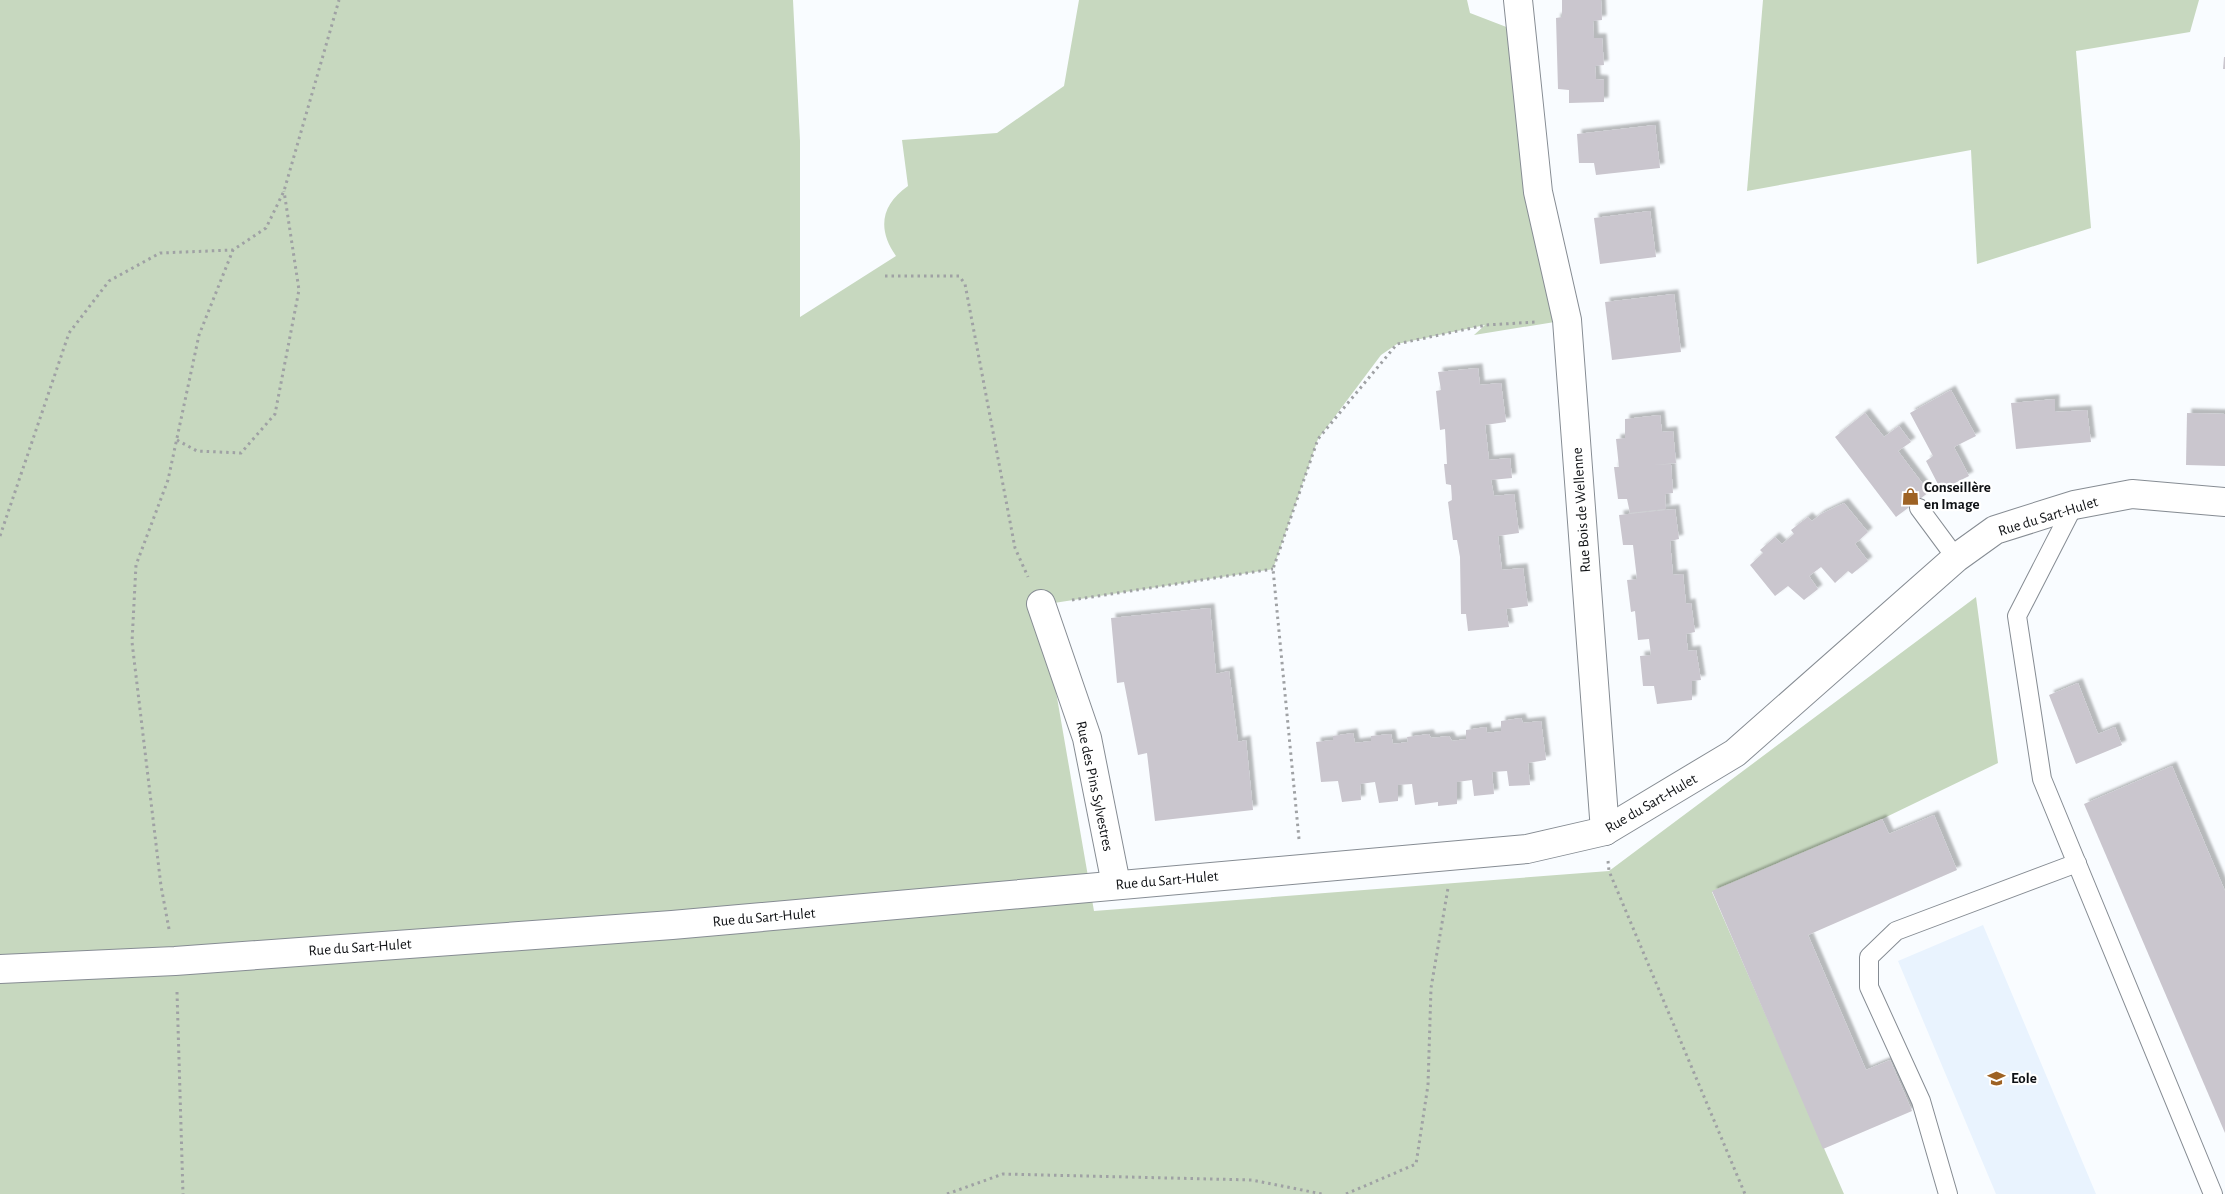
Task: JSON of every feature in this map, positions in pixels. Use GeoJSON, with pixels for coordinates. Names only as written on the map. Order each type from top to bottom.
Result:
{"type":"FeatureCollection","features":[{"type":"Feature","properties":{"kind":"street","name":"Rue Bois de Wellenne"},"geometry":{"type":"LineString","coordinates":[[1518,0],[1538,192],[1567,320],[1605,831]]}},
{"type":"Feature","properties":{"kind":"street","name":"Rue du Sart-Hulet"},"geometry":{"type":"LineString","coordinates":[[0,969],[176,961],[672,925],[1116,884],[1527,849],[1605,831],[1735,754],[1956,558],[1995,530],[2074,505],[2132,494],[2225,502]]}},
{"type":"Feature","properties":{"kind":"street","name":"Rue des Pins Sylvestres"},"geometry":{"type":"LineString","coordinates":[[1041,604],[1088,738],[1116,884]]}},
{"type":"Feature","properties":{"kind":"lane"},"geometry":{"type":"LineString","coordinates":[[2074,505],[2017,616],[2042,779],[2213,1194]]}},
{"type":"Feature","properties":{"kind":"lane"},"geometry":{"type":"LineString","coordinates":[[1920,508],[1956,558]]}},
{"type":"Feature","properties":{"kind":"lane"},"geometry":{"type":"LineString","coordinates":[[1948,1194],[1921,1100],[1869,987],[1869,957],[1896,931],[2077,863]]}},
{"type":"Feature","properties":{"kind":"path"},"geometry":{"type":"LineString","coordinates":[[0,536],[69,333],[109,281],[160,254],[233,250],[266,228],[284,190],[338,0]]}},
{"type":"Feature","properties":{"kind":"path"},"geometry":{"type":"LineString","coordinates":[[177,440],[197,451],[241,453],[275,414],[298,290],[284,190]]}},
{"type":"Feature","properties":{"kind":"path"},"geometry":{"type":"LineString","coordinates":[[183,1194],[176,961],[161,886],[132,642],[136,565],[168,480],[199,335],[233,250]]}},
{"type":"Feature","properties":{"kind":"path"},"geometry":{"type":"LineString","coordinates":[[885,276],[958,276],[964,284],[1015,548],[1041,604],[1274,570]]}},
{"type":"Feature","properties":{"kind":"path"},"geometry":{"type":"LineString","coordinates":[[1302,868],[1274,570],[1318,439],[1397,344],[1486,325],[1567,320]]}},
{"type":"Feature","properties":{"kind":"path"},"geometry":{"type":"LineString","coordinates":[[1605,831],[1609,872],[1745,1194]]}},
{"type":"Feature","properties":{"kind":"path"},"geometry":{"type":"LineString","coordinates":[[1346,1194],[1416,1164],[1428,1085],[1431,988],[1454,854]]}},
{"type":"Feature","properties":{"kind":"path"},"geometry":{"type":"LineString","coordinates":[[947,1194],[1003,1174],[1252,1180],[1322,1194]]}},
{"type":"Feature","properties":{"kind":"shaded area","name":"Eole"},"geometry":{"type":"Polygon","coordinates":[[[1983,925],[2096,1194],[1996,1194],[1898,961],[1983,925]]]}},
{"type":"Feature","properties":{"kind":"green space"},"geometry":{"type":"Polygon","coordinates":[[[0,0],[793,0],[800,141],[800,317],[896,256],[890,246],[884,227],[887,209],[899,193],[908,186],[902,140],[997,133],[1064,86],[1079,0],[1467,0],[1470,13],[1522,33],[1567,320],[1474,335],[1485,325],[1397,344],[1381,355],[1318,439],[1273,569],[1041,605],[1094,911],[1609,871],[1976,597],[1998,763],[1882,819],[1712,892],[1844,1194],[0,1194],[0,0]]]}},
{"type":"Feature","properties":{"kind":"green space"},"geometry":{"type":"Polygon","coordinates":[[[1763,0],[2199,0],[2190,32],[2076,51],[2091,228],[1977,264],[1971,150],[1747,191],[1763,0]]]}},
{"type":"Feature","properties":{"kind":"building"},"geometry":{"type":"Polygon","coordinates":[[[1562,0],[1601,0],[1602,20],[1593,21],[1594,38],[1602,38],[1604,65],[1595,66],[1596,79],[1604,80],[1604,102],[1569,103],[1569,90],[1558,89],[1556,18],[1562,17],[1562,0]]]}},
{"type":"Feature","properties":{"kind":"building"},"geometry":{"type":"Polygon","coordinates":[[[2224,57],[2225,69],[2223,69],[2224,57]]]}},
{"type":"Feature","properties":{"kind":"building"},"geometry":{"type":"Polygon","coordinates":[[[1655,125],[1660,168],[1596,175],[1594,163],[1579,163],[1577,134],[1655,125]]]}},
{"type":"Feature","properties":{"kind":"building"},"geometry":{"type":"Polygon","coordinates":[[[1650,211],[1656,257],[1600,264],[1594,218],[1650,211]]]}},
{"type":"Feature","properties":{"kind":"building"},"geometry":{"type":"Polygon","coordinates":[[[1674,294],[1681,352],[1612,360],[1605,302],[1674,294]]]}},
{"type":"Feature","properties":{"kind":"building"},"geometry":{"type":"Polygon","coordinates":[[[1478,368],[1480,385],[1501,383],[1506,422],[1485,425],[1489,460],[1510,458],[1512,478],[1491,480],[1494,496],[1514,494],[1519,533],[1498,536],[1502,570],[1523,568],[1528,606],[1506,609],[1509,627],[1468,631],[1466,614],[1461,614],[1460,557],[1457,540],[1453,540],[1448,502],[1452,500],[1451,485],[1446,484],[1444,464],[1447,464],[1445,429],[1440,430],[1436,391],[1441,390],[1438,372],[1478,368]]]}},
{"type":"Feature","properties":{"kind":"building"},"geometry":{"type":"Polygon","coordinates":[[[1951,390],[1976,436],[1954,447],[1969,476],[1941,490],[1926,461],[1933,456],[1910,413],[1951,390]]]}},
{"type":"Feature","properties":{"kind":"building"},"geometry":{"type":"Polygon","coordinates":[[[2055,399],[2055,412],[2087,410],[2091,442],[2016,449],[2011,403],[2055,399]]]}},
{"type":"Feature","properties":{"kind":"building"},"geometry":{"type":"Polygon","coordinates":[[[1865,413],[1884,437],[1899,426],[1911,442],[1898,451],[1929,492],[1896,517],[1835,437],[1865,413]]]}},
{"type":"Feature","properties":{"kind":"building"},"geometry":{"type":"Polygon","coordinates":[[[2187,413],[2225,414],[2225,466],[2186,465],[2187,413]]]}},
{"type":"Feature","properties":{"kind":"building"},"geometry":{"type":"Polygon","coordinates":[[[1660,415],[1662,432],[1673,431],[1676,463],[1653,465],[1671,464],[1673,493],[1665,494],[1666,509],[1630,513],[1627,499],[1618,499],[1614,467],[1619,467],[1616,439],[1625,438],[1625,419],[1660,415]]]}},
{"type":"Feature","properties":{"kind":"building"},"geometry":{"type":"Polygon","coordinates":[[[1844,503],[1868,532],[1855,544],[1868,561],[1852,574],[1848,571],[1835,583],[1821,567],[1809,576],[1818,589],[1804,600],[1788,586],[1775,596],[1750,565],[1763,553],[1760,550],[1775,537],[1782,544],[1794,534],[1791,530],[1808,517],[1812,521],[1821,514],[1844,503]]]}},
{"type":"Feature","properties":{"kind":"building"},"geometry":{"type":"Polygon","coordinates":[[[1675,509],[1679,539],[1670,541],[1673,575],[1683,574],[1686,604],[1691,603],[1695,632],[1686,634],[1688,651],[1696,650],[1701,680],[1692,681],[1692,700],[1657,704],[1654,686],[1643,686],[1640,656],[1651,655],[1649,639],[1638,640],[1635,611],[1631,612],[1627,580],[1637,579],[1633,545],[1623,545],[1619,515],[1675,509]]]}},
{"type":"Feature","properties":{"kind":"building"},"geometry":{"type":"Polygon","coordinates":[[[1210,608],[1216,674],[1229,671],[1238,742],[1246,740],[1253,810],[1155,821],[1147,753],[1138,755],[1124,682],[1117,683],[1111,618],[1210,608]]]}},
{"type":"Feature","properties":{"kind":"building"},"geometry":{"type":"Polygon","coordinates":[[[2078,683],[2098,734],[2115,727],[2122,745],[2076,764],[2049,695],[2078,683]]]}},
{"type":"Feature","properties":{"kind":"building"},"geometry":{"type":"Polygon","coordinates":[[[1521,718],[1523,723],[1541,721],[1546,760],[1528,763],[1530,785],[1509,786],[1507,771],[1492,772],[1494,794],[1474,796],[1472,780],[1457,782],[1457,804],[1438,806],[1438,802],[1415,805],[1412,784],[1398,785],[1398,801],[1379,803],[1375,782],[1360,784],[1361,800],[1342,802],[1338,781],[1321,782],[1316,742],[1333,740],[1333,736],[1353,733],[1355,743],[1371,741],[1371,736],[1391,734],[1393,744],[1408,742],[1407,737],[1429,734],[1431,738],[1449,736],[1452,741],[1466,739],[1466,730],[1486,727],[1487,733],[1501,731],[1501,721],[1521,718]]]}},
{"type":"Feature","properties":{"kind":"building"},"geometry":{"type":"Polygon","coordinates":[[[2172,766],[2225,891],[2225,1133],[2084,804],[2172,766]]]}},
{"type":"Feature","properties":{"kind":"building"},"geometry":{"type":"Polygon","coordinates":[[[1934,815],[1957,870],[1808,935],[1866,1070],[1890,1060],[1912,1111],[1823,1149],[1712,891],[1882,819],[1889,834],[1934,815]]]}},
{"type":"Feature","properties":{"kind":"place","name":"Conseillère en Image"},"geometry":{"type":"Point","coordinates":[1910,496]}},
{"type":"Feature","properties":{"kind":"place","name":"Eole"},"geometry":{"type":"Point","coordinates":[1997,1078]}}]}
